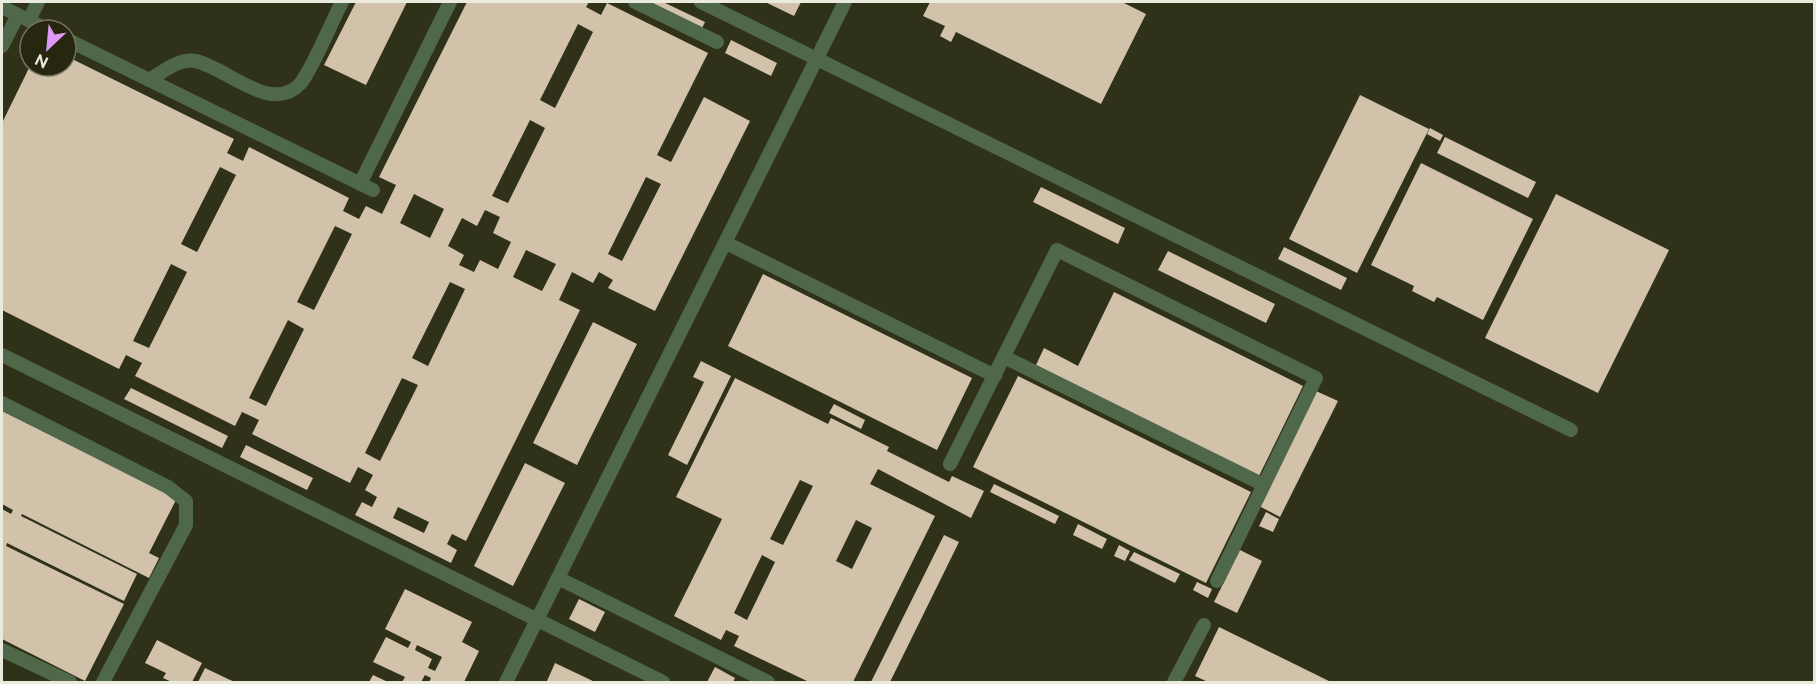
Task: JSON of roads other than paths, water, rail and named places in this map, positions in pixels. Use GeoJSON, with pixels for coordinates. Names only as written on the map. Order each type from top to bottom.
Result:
{"type":"FeatureCollection","features":[{"type":"Feature","properties":{"kind":"lane"},"geometry":{"type":"LineString","coordinates":[[2,7],[23,18],[38,2]]}},
{"type":"Feature","properties":{"kind":"lane"},"geometry":{"type":"LineString","coordinates":[[149,80],[180,62],[195,61],[271,95],[286,94],[301,83],[342,2]]}},
{"type":"Feature","properties":{"kind":"lane"},"geometry":{"type":"LineString","coordinates":[[360,184],[450,2]]}},
{"type":"Feature","properties":{"kind":"lane"},"geometry":{"type":"LineString","coordinates":[[635,2],[717,42]]}},
{"type":"Feature","properties":{"kind":"lane"},"geometry":{"type":"LineString","coordinates":[[701,2],[1571,430]]}},
{"type":"Feature","properties":{"kind":"lane"},"geometry":{"type":"LineString","coordinates":[[506,682],[845,2]]}},
{"type":"Feature","properties":{"kind":"lane"},"geometry":{"type":"LineString","coordinates":[[2,46],[18,25]]}},
{"type":"Feature","properties":{"kind":"lane"},"geometry":{"type":"LineString","coordinates":[[78,45],[373,190]]}},
{"type":"Feature","properties":{"kind":"lane"},"geometry":{"type":"LineString","coordinates":[[726,243],[995,376]]}},
{"type":"Feature","properties":{"kind":"lane"},"geometry":{"type":"LineString","coordinates":[[950,464],[1058,250],[1316,378],[1217,581]]}},
{"type":"Feature","properties":{"kind":"lane"},"geometry":{"type":"LineString","coordinates":[[2,356],[663,682]]}},
{"type":"Feature","properties":{"kind":"lane"},"geometry":{"type":"LineString","coordinates":[[1004,357],[1264,485]]}},
{"type":"Feature","properties":{"kind":"lane"},"geometry":{"type":"LineString","coordinates":[[2,403],[168,487],[186,501],[186,525],[103,682]]}},
{"type":"Feature","properties":{"kind":"lane"},"geometry":{"type":"LineString","coordinates":[[558,578],[768,682]]}},
{"type":"Feature","properties":{"kind":"lane"},"geometry":{"type":"LineString","coordinates":[[1174,682],[1204,625]]}},
{"type":"Feature","properties":{"kind":"lane"},"geometry":{"type":"LineString","coordinates":[[2,650],[70,682]]}}]}
